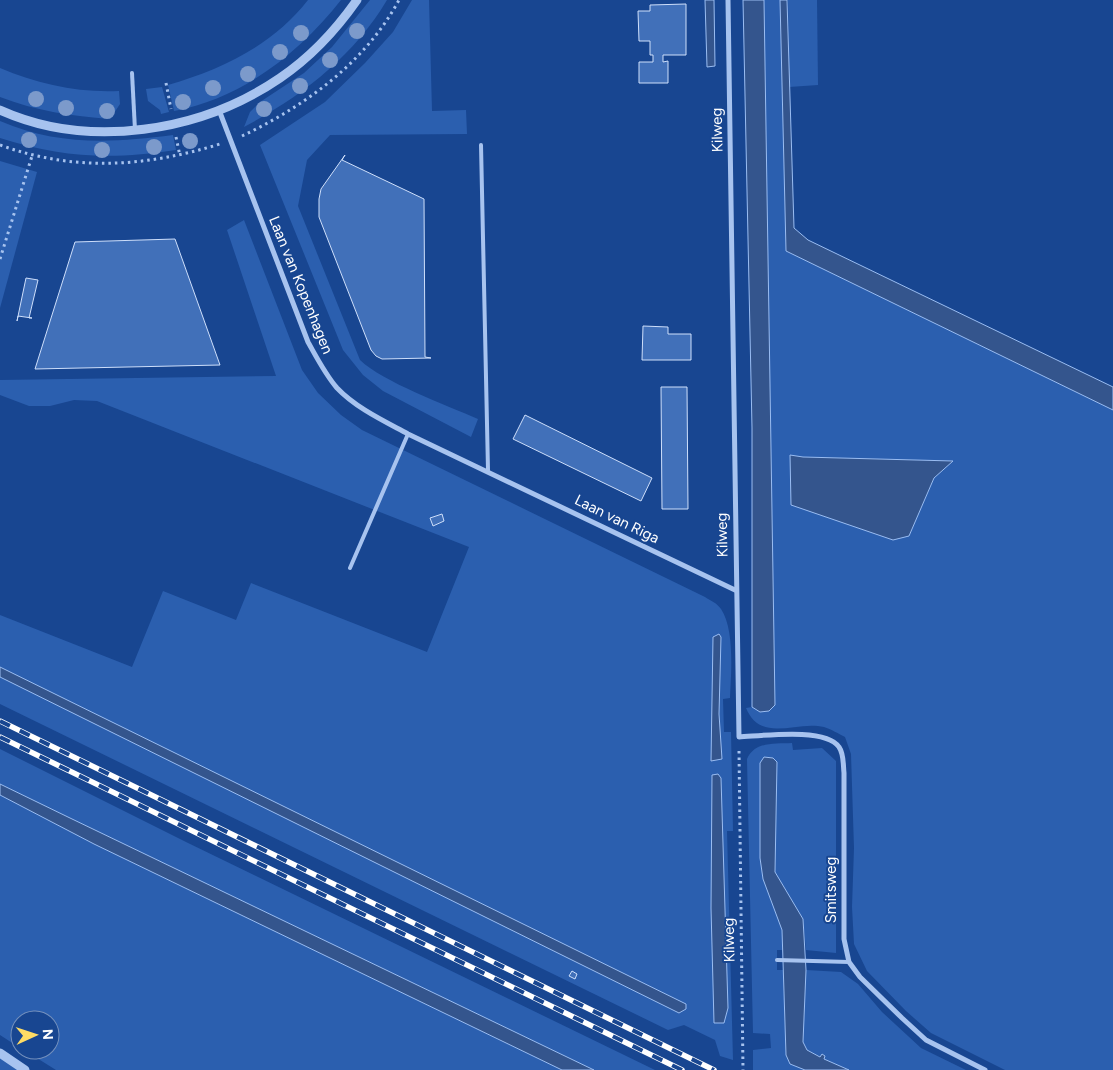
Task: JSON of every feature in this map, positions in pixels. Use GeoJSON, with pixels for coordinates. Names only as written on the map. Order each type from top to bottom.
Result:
{"type":"FeatureCollection","features":[{"type":"Feature","properties":{"kind":"street"},"geometry":{"type":"LineString","coordinates":[[0,110],[31,121],[70,128],[105,131],[135,130],[193,119],[219,110],[253,94],[300,62],[322,43],[357,0]]}},
{"type":"Feature","properties":{"kind":"street","name":"Kilweg"},"geometry":{"type":"LineString","coordinates":[[728,0],[735,590],[739,737]]}},
{"type":"Feature","properties":{"kind":"street","name":"Laan van Kopenhagen"},"geometry":{"type":"LineString","coordinates":[[219,110],[308,342],[322,368],[338,388],[357,404],[408,434],[488,470]]}},
{"type":"Feature","properties":{"kind":"street","name":"Laan van Riga"},"geometry":{"type":"LineString","coordinates":[[488,470],[735,590]]}},
{"type":"Feature","properties":{"kind":"street","name":"Smitsweg"},"geometry":{"type":"LineString","coordinates":[[739,737],[816,735],[834,740],[840,748],[843,756],[844,773],[844,939],[848,962]]}},
{"type":"Feature","properties":{"kind":"street"},"geometry":{"type":"LineString","coordinates":[[848,962],[860,977],[926,1040],[986,1070]]}},
{"type":"Feature","properties":{"kind":"street"},"geometry":{"type":"LineString","coordinates":[[0,1053],[25,1070]]}},
{"type":"Feature","properties":{"kind":"lane"},"geometry":{"type":"LineString","coordinates":[[132,73],[135,130]]}},
{"type":"Feature","properties":{"kind":"lane"},"geometry":{"type":"LineString","coordinates":[[481,145],[488,470]]}},
{"type":"Feature","properties":{"kind":"lane"},"geometry":{"type":"LineString","coordinates":[[350,568],[408,434]]}},
{"type":"Feature","properties":{"kind":"lane"},"geometry":{"type":"LineString","coordinates":[[777,960],[811,959],[848,962]]}},
{"type":"Feature","properties":{"kind":"path"},"geometry":{"type":"LineString","coordinates":[[0,259],[32,156]]}},
{"type":"Feature","properties":{"kind":"path","name":"Kilweg"},"geometry":{"type":"LineString","coordinates":[[739,737],[743,1070]]}},
{"type":"Feature","properties":{"kind":"shaded area"},"geometry":{"type":"Polygon","coordinates":[[[308,0],[341,0],[307,38],[268,70],[223,96],[199,105],[174,111],[168,85],[208,71],[246,53],[279,30],[308,0]]]}},
{"type":"Feature","properties":{"kind":"shaded area"},"geometry":{"type":"Polygon","coordinates":[[[370,0],[387,0],[358,40],[342,57],[306,88],[244,127],[250,112],[260,102],[304,73],[332,47],[370,0]]]}},
{"type":"Feature","properties":{"kind":"shaded area"},"geometry":{"type":"Polygon","coordinates":[[[412,0],[429,0],[432,111],[466,110],[467,134],[330,135],[307,160],[298,206],[360,360],[399,385],[478,419],[471,437],[383,391],[363,375],[343,350],[260,145],[325,102],[365,63],[393,32],[412,0]]]}},
{"type":"Feature","properties":{"kind":"shaded area"},"geometry":{"type":"Polygon","coordinates":[[[705,0],[714,0],[715,66],[707,67],[705,0]]]}},
{"type":"Feature","properties":{"kind":"shaded area"},"geometry":{"type":"Polygon","coordinates":[[[743,0],[764,0],[775,705],[769,711],[760,712],[752,707],[752,428],[743,0]]]}},
{"type":"Feature","properties":{"kind":"shaded area"},"geometry":{"type":"Polygon","coordinates":[[[764,0],[780,0],[786,251],[1113,410],[1113,1070],[1005,1070],[931,1033],[906,1011],[867,971],[854,944],[852,907],[854,848],[851,754],[845,737],[829,729],[813,726],[770,728],[761,725],[753,719],[746,708],[752,707],[764,711],[769,710],[775,705],[764,0]],[[790,456],[909,536],[934,478],[952,461],[790,456]]]}},
{"type":"Feature","properties":{"kind":"shaded area"},"geometry":{"type":"Polygon","coordinates":[[[780,0],[787,0],[794,228],[808,240],[1113,387],[1113,410],[786,251],[780,0]]]}},
{"type":"Feature","properties":{"kind":"shaded area"},"geometry":{"type":"Polygon","coordinates":[[[788,0],[817,0],[818,85],[789,87],[788,0]]]}},
{"type":"Feature","properties":{"kind":"shaded area"},"geometry":{"type":"Polygon","coordinates":[[[0,68],[29,79],[73,89],[119,91],[120,104],[110,119],[68,114],[27,106],[0,97],[0,68]]]}},
{"type":"Feature","properties":{"kind":"shaded area"},"geometry":{"type":"Polygon","coordinates":[[[162,87],[169,112],[161,114],[160,110],[148,101],[146,89],[162,87]]]}},
{"type":"Feature","properties":{"kind":"shaded area"},"geometry":{"type":"Polygon","coordinates":[[[0,121],[43,135],[64,139],[107,141],[173,135],[176,150],[109,156],[45,150],[0,138],[0,121]]]}},
{"type":"Feature","properties":{"kind":"shaded area"},"geometry":{"type":"Polygon","coordinates":[[[0,161],[37,172],[0,308],[0,161]]]}},
{"type":"Feature","properties":{"kind":"shaded area"},"geometry":{"type":"Polygon","coordinates":[[[244,220],[302,370],[318,393],[341,415],[362,430],[705,597],[721,609],[728,628],[731,652],[730,698],[723,699],[724,732],[731,732],[733,831],[727,831],[733,1060],[720,1056],[715,1040],[684,1025],[668,1030],[0,704],[0,615],[132,667],[163,591],[236,620],[251,583],[427,652],[469,547],[97,401],[74,400],[50,406],[29,406],[0,395],[0,380],[276,376],[227,230],[244,220]]]}},
{"type":"Feature","properties":{"kind":"shaded area"},"geometry":{"type":"Polygon","coordinates":[[[790,455],[803,457],[953,461],[934,478],[909,536],[893,540],[791,505],[790,455]]]}},
{"type":"Feature","properties":{"kind":"shaded area"},"geometry":{"type":"Polygon","coordinates":[[[719,634],[721,637],[719,714],[722,759],[711,761],[713,637],[719,634]]]}},
{"type":"Feature","properties":{"kind":"shaded area"},"geometry":{"type":"Polygon","coordinates":[[[0,667],[686,1004],[686,1009],[679,1013],[0,677],[0,667]]]}},
{"type":"Feature","properties":{"kind":"shaded area"},"geometry":{"type":"Polygon","coordinates":[[[792,743],[793,750],[822,748],[836,761],[836,953],[806,950],[803,919],[775,872],[777,762],[762,814],[760,858],[782,930],[782,950],[777,950],[777,970],[783,970],[786,1055],[790,1064],[805,1070],[753,1070],[753,1050],[771,1048],[770,1034],[753,1033],[747,759],[760,746],[792,743]]]}},
{"type":"Feature","properties":{"kind":"shaded area"},"geometry":{"type":"Polygon","coordinates":[[[0,749],[186,842],[655,1070],[594,1070],[0,784],[0,749]]]}},
{"type":"Feature","properties":{"kind":"shaded area"},"geometry":{"type":"Polygon","coordinates":[[[764,757],[773,758],[777,762],[775,872],[803,919],[806,970],[803,1042],[807,1050],[820,1057],[822,1054],[825,1056],[824,1059],[849,1070],[805,1070],[790,1064],[786,1055],[782,930],[763,879],[760,858],[760,763],[764,757]]]}},
{"type":"Feature","properties":{"kind":"shaded area"},"geometry":{"type":"Polygon","coordinates":[[[718,774],[721,778],[728,1008],[724,1023],[714,1023],[711,908],[712,775],[718,774]]]}},
{"type":"Feature","properties":{"kind":"shaded area"},"geometry":{"type":"Polygon","coordinates":[[[0,784],[594,1070],[562,1070],[94,844],[0,795],[0,784]]]}},
{"type":"Feature","properties":{"kind":"shaded area"},"geometry":{"type":"Polygon","coordinates":[[[0,795],[94,844],[562,1070],[56,1070],[40,1060],[60,1060],[60,1010],[10,1010],[10,1042],[0,1035],[0,795]]]}},
{"type":"Feature","properties":{"kind":"shaded area"},"geometry":{"type":"Polygon","coordinates":[[[806,970],[841,972],[858,984],[882,1012],[921,1048],[966,1070],[849,1070],[824,1059],[825,1056],[821,1057],[807,1050],[803,1042],[806,970]]]}},
{"type":"Feature","properties":{"kind":"shaded area"},"geometry":{"type":"Polygon","coordinates":[[[0,1057],[22,1070],[0,1070],[0,1057]]]}},
{"type":"Feature","properties":{"kind":"building"},"geometry":{"type":"Polygon","coordinates":[[[686,4],[686,55],[663,55],[663,62],[668,61],[668,83],[639,83],[639,62],[653,62],[653,55],[650,55],[650,41],[639,41],[638,11],[650,11],[650,5],[686,4]]]}},
{"type":"Feature","properties":{"kind":"building"},"geometry":{"type":"Polygon","coordinates":[[[345,155],[342,160],[424,199],[425,357],[431,358],[382,359],[371,350],[319,217],[321,189],[345,155]]]}},
{"type":"Feature","properties":{"kind":"building"},"geometry":{"type":"Polygon","coordinates":[[[175,239],[220,365],[35,369],[75,242],[175,239]]]}},
{"type":"Feature","properties":{"kind":"building"},"geometry":{"type":"Polygon","coordinates":[[[26,278],[38,280],[29,318],[18,316],[26,278]]]}},
{"type":"Feature","properties":{"kind":"building"},"geometry":{"type":"Polygon","coordinates":[[[643,326],[668,327],[668,334],[691,334],[691,360],[642,360],[643,326]]]}},
{"type":"Feature","properties":{"kind":"building"},"geometry":{"type":"Polygon","coordinates":[[[661,387],[687,387],[688,509],[662,509],[661,387]]]}},
{"type":"Feature","properties":{"kind":"building"},"geometry":{"type":"Polygon","coordinates":[[[525,415],[652,478],[641,501],[513,439],[525,415]]]}},
{"type":"Feature","properties":{"kind":"building"},"geometry":{"type":"Polygon","coordinates":[[[442,514],[444,521],[433,526],[430,518],[442,514]]]}},
{"type":"Feature","properties":{"kind":"building"},"geometry":{"type":"Polygon","coordinates":[[[572,971],[577,974],[575,979],[569,976],[572,971]]]}},
{"type":"Feature","properties":{"kind":"railway"},"geometry":{"type":"LineString","coordinates":[[0,721],[714,1070]]}},
{"type":"Feature","properties":{"kind":"railway"},"geometry":{"type":"LineString","coordinates":[[0,737],[682,1070]]}}]}
